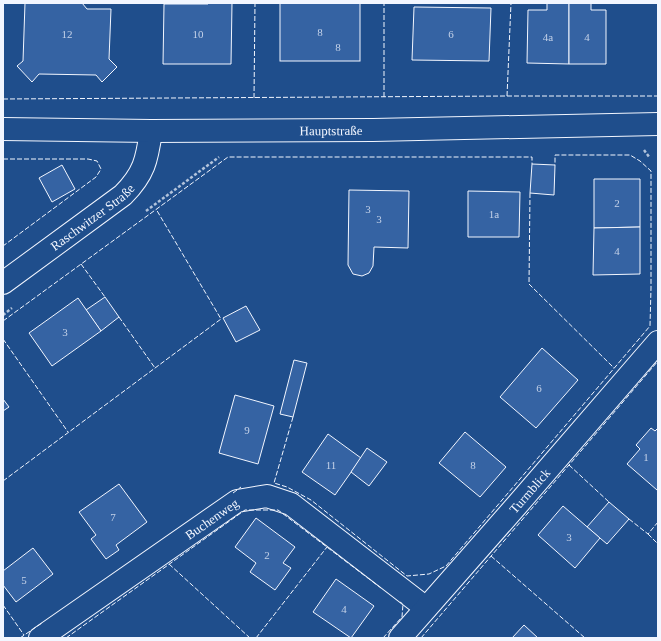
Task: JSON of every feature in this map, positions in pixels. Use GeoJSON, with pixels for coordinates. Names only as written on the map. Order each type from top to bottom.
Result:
{"type":"FeatureCollection","features":[{"type":"Feature","properties":{"kind":"street","name":"Hauptstraße"},"geometry":{"type":"LineString","coordinates":[[3,128],[151,131],[373,130],[658,124]]}},
{"type":"Feature","properties":{"kind":"street","name":"Raschwitzer Straße"},"geometry":{"type":"LineString","coordinates":[[3,283],[123,195],[135,183],[145,166],[151,131]]}},
{"type":"Feature","properties":{"kind":"street","name":"Turmblick"},"geometry":{"type":"LineString","coordinates":[[400,638],[517,506],[658,342]]}},
{"type":"Feature","properties":{"kind":"street","name":"Buchenweg"},"geometry":{"type":"LineString","coordinates":[[40,638],[238,501],[267,496],[291,504],[426,608]]}},
{"type":"Feature","properties":{"kind":"path"},"geometry":{"type":"LineString","coordinates":[[640,148],[647,152],[650,158]]}},
{"type":"Feature","properties":{"kind":"path"},"geometry":{"type":"LineString","coordinates":[[144,212],[225,153]]}},
{"type":"Feature","properties":{"kind":"path"},"geometry":{"type":"LineString","coordinates":[[3,315],[16,305]]}},
{"type":"Feature","properties":{"kind":"building"},"geometry":{"type":"Polygon","coordinates":[[[25,3],[82,3],[87,9],[111,9],[109,59],[117,67],[102,82],[96,75],[39,74],[32,82],[17,66],[23,61],[25,3]]]}},
{"type":"Feature","properties":{"kind":"building"},"geometry":{"type":"Polygon","coordinates":[[[232,3],[231,64],[163,64],[164,4],[232,3]]]}},
{"type":"Feature","properties":{"kind":"building"},"geometry":{"type":"Polygon","coordinates":[[[280,3],[360,3],[360,61],[280,61],[280,3]]]}},
{"type":"Feature","properties":{"kind":"building"},"geometry":{"type":"Polygon","coordinates":[[[547,3],[569,3],[569,64],[527,63],[528,10],[547,10],[547,3]]]}},
{"type":"Feature","properties":{"kind":"building"},"geometry":{"type":"Polygon","coordinates":[[[569,3],[591,3],[591,10],[606,10],[606,64],[569,64],[569,3]]]}},
{"type":"Feature","properties":{"kind":"building"},"geometry":{"type":"Polygon","coordinates":[[[414,7],[491,8],[489,61],[412,60],[414,7]]]}},
{"type":"Feature","properties":{"kind":"building"},"geometry":{"type":"Polygon","coordinates":[[[532,164],[555,165],[554,195],[530,193],[532,164]]]}},
{"type":"Feature","properties":{"kind":"building"},"geometry":{"type":"Polygon","coordinates":[[[62,165],[75,189],[52,202],[39,178],[62,165]]]}},
{"type":"Feature","properties":{"kind":"building"},"geometry":{"type":"Polygon","coordinates":[[[594,179],[640,179],[640,227],[594,228],[594,179]]]}},
{"type":"Feature","properties":{"kind":"building"},"geometry":{"type":"Polygon","coordinates":[[[349,190],[409,191],[408,248],[374,247],[373,266],[369,273],[362,276],[353,274],[348,265],[349,190]]]}},
{"type":"Feature","properties":{"kind":"building"},"geometry":{"type":"Polygon","coordinates":[[[468,191],[520,192],[519,237],[468,237],[468,191]]]}},
{"type":"Feature","properties":{"kind":"building"},"geometry":{"type":"Polygon","coordinates":[[[640,227],[640,274],[593,275],[594,228],[640,227]]]}},
{"type":"Feature","properties":{"kind":"building"},"geometry":{"type":"Polygon","coordinates":[[[105,297],[119,317],[101,331],[86,310],[105,297]]]}},
{"type":"Feature","properties":{"kind":"building"},"geometry":{"type":"Polygon","coordinates":[[[78,298],[101,331],[52,366],[29,333],[78,298]]]}},
{"type":"Feature","properties":{"kind":"building"},"geometry":{"type":"Polygon","coordinates":[[[246,306],[260,330],[236,342],[223,318],[246,306]]]}},
{"type":"Feature","properties":{"kind":"building"},"geometry":{"type":"Polygon","coordinates":[[[542,348],[578,380],[536,428],[500,397],[542,348]]]}},
{"type":"Feature","properties":{"kind":"building"},"geometry":{"type":"Polygon","coordinates":[[[294,360],[307,363],[293,417],[280,414],[294,360]]]}},
{"type":"Feature","properties":{"kind":"building"},"geometry":{"type":"Polygon","coordinates":[[[235,395],[274,406],[258,464],[219,453],[235,395]]]}},
{"type":"Feature","properties":{"kind":"building"},"geometry":{"type":"Polygon","coordinates":[[[3,399],[9,407],[3,411],[3,399]]]}},
{"type":"Feature","properties":{"kind":"building"},"geometry":{"type":"Polygon","coordinates":[[[651,428],[655,431],[658,428],[657,490],[627,464],[640,449],[636,445],[651,428]]]}},
{"type":"Feature","properties":{"kind":"building"},"geometry":{"type":"Polygon","coordinates":[[[465,432],[506,467],[480,497],[439,463],[465,432]]]}},
{"type":"Feature","properties":{"kind":"building"},"geometry":{"type":"Polygon","coordinates":[[[328,434],[361,458],[335,495],[302,472],[328,434]]]}},
{"type":"Feature","properties":{"kind":"building"},"geometry":{"type":"Polygon","coordinates":[[[367,448],[387,462],[369,486],[351,472],[367,448]]]}},
{"type":"Feature","properties":{"kind":"building"},"geometry":{"type":"Polygon","coordinates":[[[119,484],[147,522],[116,545],[119,550],[106,559],[91,539],[96,535],[79,512],[119,484]]]}},
{"type":"Feature","properties":{"kind":"building"},"geometry":{"type":"Polygon","coordinates":[[[609,502],[629,519],[607,544],[587,527],[609,502]]]}},
{"type":"Feature","properties":{"kind":"building"},"geometry":{"type":"Polygon","coordinates":[[[563,506],[600,538],[575,568],[538,535],[563,506]]]}},
{"type":"Feature","properties":{"kind":"building"},"geometry":{"type":"Polygon","coordinates":[[[256,518],[295,547],[283,563],[291,568],[275,590],[250,572],[256,563],[235,547],[256,518]]]}},
{"type":"Feature","properties":{"kind":"building"},"geometry":{"type":"Polygon","coordinates":[[[33,548],[53,574],[16,602],[3,585],[3,571],[33,548]]]}},
{"type":"Feature","properties":{"kind":"building"},"geometry":{"type":"Polygon","coordinates":[[[336,579],[374,606],[351,638],[313,612],[336,579]]]}},
{"type":"Feature","properties":{"kind":"building"},"geometry":{"type":"Polygon","coordinates":[[[524,625],[538,638],[512,638],[524,625]]]}},
{"type":"Feature","properties":{"kind":"fence"},"geometry":{"type":"LineString","coordinates":[[254,98],[255,3]]}},
{"type":"Feature","properties":{"kind":"fence"},"geometry":{"type":"LineString","coordinates":[[384,3],[384,97]]}},
{"type":"Feature","properties":{"kind":"fence"},"geometry":{"type":"LineString","coordinates":[[507,96],[511,3]]}},
{"type":"Feature","properties":{"kind":"fence"},"geometry":{"type":"LineString","coordinates":[[3,99],[658,96]]}},
{"type":"Feature","properties":{"kind":"fence"},"geometry":{"type":"LineString","coordinates":[[293,417],[274,483],[287,487],[311,500],[407,576],[429,574],[446,566],[650,326],[651,171],[640,161],[630,155],[555,155],[555,165]]}},
{"type":"Feature","properties":{"kind":"fence"},"geometry":{"type":"LineString","coordinates":[[3,321],[228,157],[532,157],[532,164]]}},
{"type":"Feature","properties":{"kind":"fence"},"geometry":{"type":"LineString","coordinates":[[3,159],[88,159],[97,161],[101,169],[96,177],[3,246]]}},
{"type":"Feature","properties":{"kind":"fence"},"geometry":{"type":"LineString","coordinates":[[530,193],[529,284],[614,368]]}},
{"type":"Feature","properties":{"kind":"fence"},"geometry":{"type":"LineString","coordinates":[[3,481],[221,319],[156,209]]}},
{"type":"Feature","properties":{"kind":"fence"},"geometry":{"type":"LineString","coordinates":[[81,264],[105,297]]}},
{"type":"Feature","properties":{"kind":"fence"},"geometry":{"type":"LineString","coordinates":[[119,317],[155,368]]}},
{"type":"Feature","properties":{"kind":"fence"},"geometry":{"type":"LineString","coordinates":[[3,339],[68,432]]}},
{"type":"Feature","properties":{"kind":"fence"},"geometry":{"type":"LineString","coordinates":[[421,638],[658,361]]}},
{"type":"Feature","properties":{"kind":"fence"},"geometry":{"type":"LineString","coordinates":[[569,465],[609,502]]}},
{"type":"Feature","properties":{"kind":"fence"},"geometry":{"type":"LineString","coordinates":[[233,493],[241,487]]}},
{"type":"Feature","properties":{"kind":"fence"},"geometry":{"type":"LineString","coordinates":[[66,638],[245,510],[278,510],[381,588]]}},
{"type":"Feature","properties":{"kind":"fence"},"geometry":{"type":"LineString","coordinates":[[629,519],[648,534],[658,522]]}},
{"type":"Feature","properties":{"kind":"fence"},"geometry":{"type":"LineString","coordinates":[[648,534],[658,544]]}},
{"type":"Feature","properties":{"kind":"fence"},"geometry":{"type":"LineString","coordinates":[[256,638],[327,547]]}},
{"type":"Feature","properties":{"kind":"fence"},"geometry":{"type":"LineString","coordinates":[[491,556],[585,638]]}},
{"type":"Feature","properties":{"kind":"fence"},"geometry":{"type":"LineString","coordinates":[[169,564],[250,638]]}},
{"type":"Feature","properties":{"kind":"fence"},"geometry":{"type":"LineString","coordinates":[[383,638],[402,617],[403,604],[400,602]]}},
{"type":"Feature","properties":{"kind":"fence"},"geometry":{"type":"LineString","coordinates":[[3,605],[24,635]]}},
{"type":"Feature","properties":{"kind":"fence"},"geometry":{"type":"LineString","coordinates":[[20,638],[42,623]]}}]}
